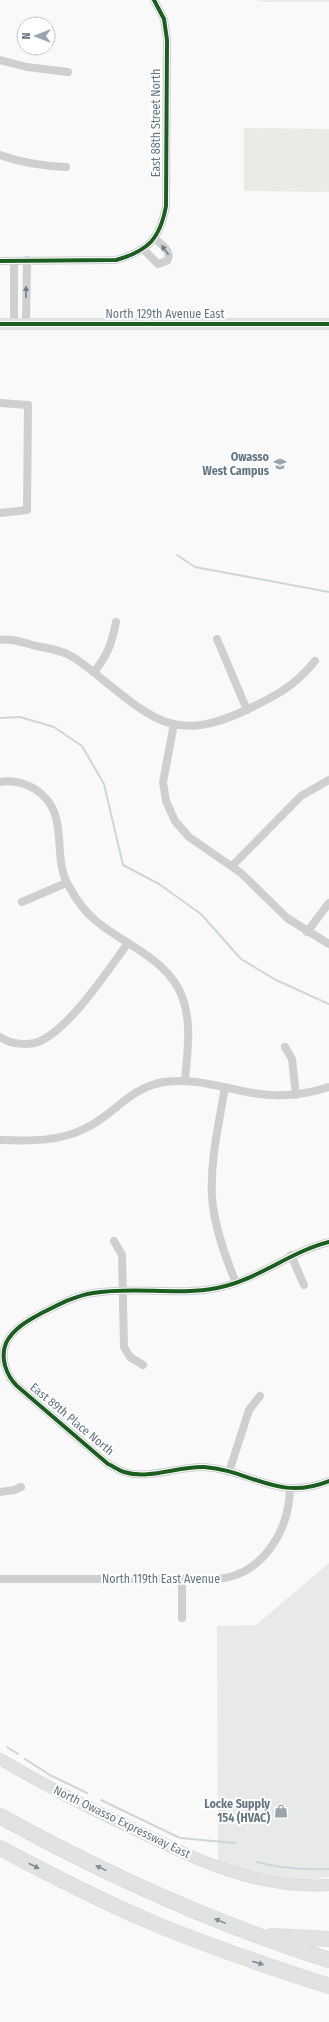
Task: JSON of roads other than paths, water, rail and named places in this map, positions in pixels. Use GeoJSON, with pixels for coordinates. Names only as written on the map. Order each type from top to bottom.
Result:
{"type":"FeatureCollection","features":[{"type":"Feature","properties":{"kind":"highway"},"geometry":{"type":"LineString","coordinates":[[0,1816],[46,1841],[123,1879],[190,1909],[256,1936],[329,1960]]}},
{"type":"Feature","properties":{"kind":"highway"},"geometry":{"type":"LineString","coordinates":[[0,1848],[143,1919],[246,1959],[329,1986]]}},
{"type":"Feature","properties":{"kind":"highway"},"geometry":{"type":"LineString","coordinates":[[256,1936],[329,1939]]}},
{"type":"Feature","properties":{"kind":"street","name":"East 88th Street North"},"geometry":{"type":"LineString","coordinates":[[152,241],[161,228],[166,206],[167,40],[164,19],[154,0]]}},
{"type":"Feature","properties":{"kind":"street"},"geometry":{"type":"LineString","coordinates":[[0,60],[27,67],[68,72]]}},
{"type":"Feature","properties":{"kind":"street"},"geometry":{"type":"LineString","coordinates":[[0,155],[18,162],[40,166],[66,167]]}},
{"type":"Feature","properties":{"kind":"street"},"geometry":{"type":"LineString","coordinates":[[0,261],[116,260],[134,255],[143,250],[152,241],[169,253],[169,258],[166,262],[158,264],[143,250]]}},
{"type":"Feature","properties":{"kind":"street"},"geometry":{"type":"LineString","coordinates":[[26,324],[27,260]]}},
{"type":"Feature","properties":{"kind":"street"},"geometry":{"type":"LineString","coordinates":[[14,261],[14,324]]}},
{"type":"Feature","properties":{"kind":"street","name":"North 129th Avenue East"},"geometry":{"type":"LineString","coordinates":[[0,324],[329,324]]}},
{"type":"Feature","properties":{"kind":"street"},"geometry":{"type":"LineString","coordinates":[[0,403],[28,406],[27,510],[0,513]]}},
{"type":"Feature","properties":{"kind":"street"},"geometry":{"type":"LineString","coordinates":[[94,672],[108,654],[112,643],[116,622]]}},
{"type":"Feature","properties":{"kind":"street"},"geometry":{"type":"LineString","coordinates":[[0,640],[11,640],[61,651],[94,672],[141,710],[160,720],[174,724],[193,726],[210,724],[247,710],[291,686],[315,661]]}},
{"type":"Feature","properties":{"kind":"street"},"geometry":{"type":"LineString","coordinates":[[217,640],[247,710]]}},
{"type":"Feature","properties":{"kind":"street"},"geometry":{"type":"LineString","coordinates":[[174,724],[164,770],[163,782],[170,810],[176,821],[190,837],[232,866],[287,918],[307,932],[329,944]]}},
{"type":"Feature","properties":{"kind":"street"},"geometry":{"type":"LineString","coordinates":[[232,866],[301,796],[329,780]]}},
{"type":"Feature","properties":{"kind":"street"},"geometry":{"type":"LineString","coordinates":[[0,782],[19,782],[40,793],[54,810],[59,826],[61,861],[66,883],[80,905],[88,914],[162,968],[171,979],[183,999],[188,1031],[185,1081]]}},
{"type":"Feature","properties":{"kind":"street"},"geometry":{"type":"LineString","coordinates":[[22,902],[66,883]]}},
{"type":"Feature","properties":{"kind":"street"},"geometry":{"type":"LineString","coordinates":[[307,932],[329,903]]}},
{"type":"Feature","properties":{"kind":"street"},"geometry":{"type":"LineString","coordinates":[[0,1037],[12,1043],[26,1044],[37,1042],[58,1028],[87,997],[128,943]]}},
{"type":"Feature","properties":{"kind":"street"},"geometry":{"type":"LineString","coordinates":[[285,1047],[292,1059],[296,1094]]}},
{"type":"Feature","properties":{"kind":"street"},"geometry":{"type":"LineString","coordinates":[[0,1140],[57,1139],[86,1128],[128,1096],[144,1088],[162,1083],[185,1081],[260,1094],[296,1094],[329,1087]]}},
{"type":"Feature","properties":{"kind":"street"},"geometry":{"type":"LineString","coordinates":[[225,1087],[213,1157],[212,1198],[216,1220],[236,1283]]}},
{"type":"Feature","properties":{"kind":"street"},"geometry":{"type":"LineString","coordinates":[[114,1241],[122,1255],[124,1346],[130,1357],[143,1366]]}},
{"type":"Feature","properties":{"kind":"street"},"geometry":{"type":"LineString","coordinates":[[2,1345],[23,1324],[63,1302],[93,1293],[201,1290],[218,1288],[236,1283],[291,1255],[329,1242]]}},
{"type":"Feature","properties":{"kind":"street"},"geometry":{"type":"LineString","coordinates":[[291,1255],[304,1285]]}},
{"type":"Feature","properties":{"kind":"street","name":"East 89th Place North"},"geometry":{"type":"LineString","coordinates":[[2,1345],[4,1363],[9,1378],[108,1464],[125,1472],[136,1474],[203,1467],[229,1472],[267,1485],[290,1488],[316,1485],[329,1481]]}},
{"type":"Feature","properties":{"kind":"street"},"geometry":{"type":"LineString","coordinates":[[229,1472],[249,1410],[260,1396]]}},
{"type":"Feature","properties":{"kind":"street"},"geometry":{"type":"LineString","coordinates":[[0,1492],[14,1490],[21,1487]]}},
{"type":"Feature","properties":{"kind":"street","name":"North 119th East Avenue"},"geometry":{"type":"LineString","coordinates":[[0,1579],[223,1579],[243,1573],[255,1565],[264,1556],[282,1528],[288,1511],[290,1488]]}},
{"type":"Feature","properties":{"kind":"street"},"geometry":{"type":"LineString","coordinates":[[182,1579],[182,1618]]}},
{"type":"Feature","properties":{"kind":"street","name":"North Owasso Expressway East"},"geometry":{"type":"LineString","coordinates":[[0,1758],[89,1808],[180,1852],[249,1878],[276,1884],[308,1887],[329,1885]]}},
{"type":"Feature","properties":{"kind":"waterway"},"geometry":{"type":"LineString","coordinates":[[177,555],[195,567],[329,592]]}},
{"type":"Feature","properties":{"kind":"waterway"},"geometry":{"type":"LineString","coordinates":[[0,718],[20,717],[54,727],[82,746],[104,784],[123,865],[159,884],[201,914],[241,959],[276,980],[329,1004]]}},
{"type":"Feature","properties":{"kind":"waterway"},"geometry":{"type":"LineString","coordinates":[[7,1747],[18,1754]]}},
{"type":"Feature","properties":{"kind":"waterway"},"geometry":{"type":"LineString","coordinates":[[25,1759],[50,1775],[87,1793]]}},
{"type":"Feature","properties":{"kind":"waterway"},"geometry":{"type":"LineString","coordinates":[[101,1800],[180,1838],[235,1843]]}},
{"type":"Feature","properties":{"kind":"waterway"},"geometry":{"type":"LineString","coordinates":[[257,1862],[293,1868],[329,1869]]}},
{"type":"Feature","properties":{"kind":"place","name":"Owasso West Campus"},"geometry":{"type":"Point","coordinates":[280,464]}},
{"type":"Feature","properties":{"kind":"place","name":"Locke Supply 154 (HVAC)"},"geometry":{"type":"Point","coordinates":[281,1811]}}]}
